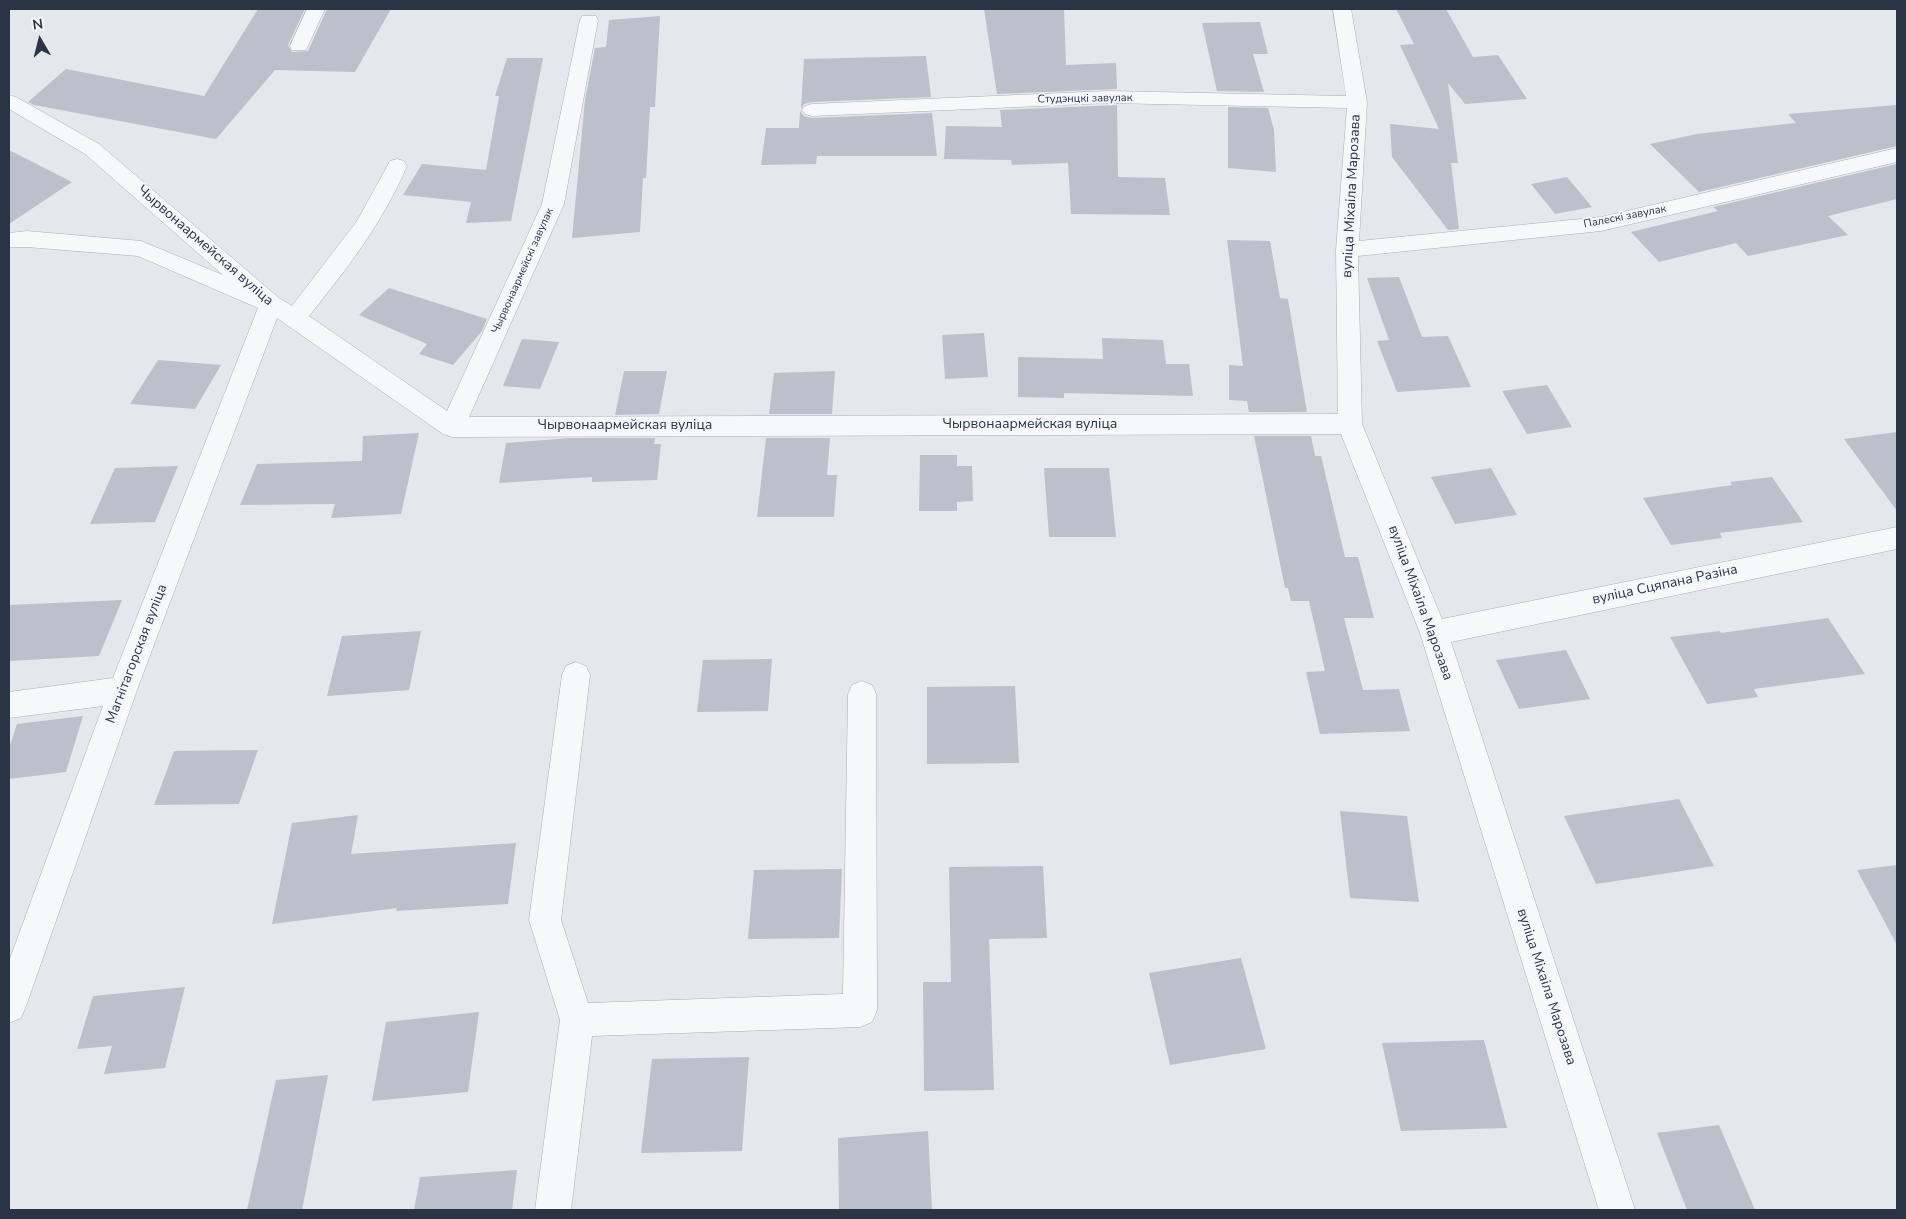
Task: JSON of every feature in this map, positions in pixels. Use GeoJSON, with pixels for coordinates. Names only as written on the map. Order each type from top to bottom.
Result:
{"type":"FeatureCollection","features":[{"type":"Feature","properties":{"kind":"street"},"geometry":{"type":"LineString","coordinates":[[299,46],[316,9]]}},
{"type":"Feature","properties":{"kind":"street","name":"вуліца Міхаіла Марозава"},"geometry":{"type":"LineString","coordinates":[[1342,9],[1357,102],[1347,250],[1350,424],[1434,632],[1617,1210]]}},
{"type":"Feature","properties":{"kind":"street","name":"Чырвонаармейскі завулак"},"geometry":{"type":"LineString","coordinates":[[452,427],[553,204],[589,20]]}},
{"type":"Feature","properties":{"kind":"street","name":"Студэнцкі завулак"},"geometry":{"type":"LineString","coordinates":[[812,110],[1108,97],[1357,102]]}},
{"type":"Feature","properties":{"kind":"street","name":"Чырвонаармейская вуліца"},"geometry":{"type":"LineString","coordinates":[[9,101],[92,149],[283,311],[452,427],[1350,424]]}},
{"type":"Feature","properties":{"kind":"street","name":"Палескі завулак"},"geometry":{"type":"LineString","coordinates":[[1347,250],[1601,224],[1897,155]]}},
{"type":"Feature","properties":{"kind":"street","name":"Магнітагорская вуліца"},"geometry":{"type":"LineString","coordinates":[[9,1006],[123,690],[283,311],[340,262],[385,195],[397,166]]}},
{"type":"Feature","properties":{"kind":"street"},"geometry":{"type":"LineString","coordinates":[[9,240],[27,239],[141,250],[283,311]]}},
{"type":"Feature","properties":{"kind":"street","name":"вуліца Сцяпана Разіна"},"geometry":{"type":"LineString","coordinates":[[1434,632],[1897,538]]}},
{"type":"Feature","properties":{"kind":"street"},"geometry":{"type":"LineString","coordinates":[[553,1210],[577,1020],[545,920],[576,675]]}},
{"type":"Feature","properties":{"kind":"street"},"geometry":{"type":"LineString","coordinates":[[9,705],[123,690]]}},
{"type":"Feature","properties":{"kind":"street"},"geometry":{"type":"LineString","coordinates":[[577,1020],[860,1010],[862,694]]}},
{"type":"Feature","properties":{"kind":"building"},"geometry":{"type":"Polygon","coordinates":[[[258,9],[305,9],[288,45],[292,52],[308,51],[327,9],[391,9],[355,72],[275,70],[216,139],[34,105],[28,102],[66,69],[204,96],[258,9]]]}},
{"type":"Feature","properties":{"kind":"building"},"geometry":{"type":"Polygon","coordinates":[[[984,9],[1064,9],[1066,65],[1116,63],[1117,89],[997,94],[984,9]]]}},
{"type":"Feature","properties":{"kind":"building"},"geometry":{"type":"Polygon","coordinates":[[[1396,9],[1446,9],[1473,57],[1498,55],[1527,99],[1465,104],[1448,83],[1458,163],[1451,163],[1459,229],[1448,230],[1392,157],[1390,124],[1439,129],[1400,45],[1414,44],[1396,9]]]}},
{"type":"Feature","properties":{"kind":"building"},"geometry":{"type":"Polygon","coordinates":[[[660,16],[655,107],[650,107],[646,178],[643,178],[640,232],[572,238],[585,100],[595,48],[606,47],[609,20],[660,16]]]}},
{"type":"Feature","properties":{"kind":"building"},"geometry":{"type":"Polygon","coordinates":[[[1260,22],[1268,54],[1253,54],[1264,92],[1217,91],[1202,23],[1260,22]]]}},
{"type":"Feature","properties":{"kind":"building"},"geometry":{"type":"Polygon","coordinates":[[[926,56],[931,97],[812,102],[804,104],[801,109],[804,59],[926,56]]]}},
{"type":"Feature","properties":{"kind":"building"},"geometry":{"type":"Polygon","coordinates":[[[507,58],[543,58],[511,221],[466,223],[471,202],[403,195],[422,164],[486,170],[499,96],[495,96],[507,58]]]}},
{"type":"Feature","properties":{"kind":"building"},"geometry":{"type":"Polygon","coordinates":[[[1117,105],[1118,177],[1165,178],[1170,215],[1071,214],[1068,163],[1012,165],[1011,160],[944,159],[946,126],[1002,127],[1000,110],[1117,105]]]}},
{"type":"Feature","properties":{"kind":"building"},"geometry":{"type":"Polygon","coordinates":[[[1897,105],[1897,146],[1699,192],[1650,144],[1697,134],[1796,123],[1788,114],[1897,105]]]}},
{"type":"Feature","properties":{"kind":"building"},"geometry":{"type":"Polygon","coordinates":[[[1228,107],[1268,108],[1274,130],[1276,172],[1228,168],[1228,107]]]}},
{"type":"Feature","properties":{"kind":"building"},"geometry":{"type":"Polygon","coordinates":[[[800,111],[804,116],[812,118],[932,113],[937,156],[817,156],[816,164],[761,165],[766,128],[799,128],[800,111]]]}},
{"type":"Feature","properties":{"kind":"building"},"geometry":{"type":"Polygon","coordinates":[[[9,150],[72,182],[9,224],[9,150]]]}},
{"type":"Feature","properties":{"kind":"building"},"geometry":{"type":"Polygon","coordinates":[[[1897,164],[1897,199],[1828,216],[1848,235],[1748,256],[1736,243],[1659,262],[1631,232],[1718,211],[1713,207],[1897,164]]]}},
{"type":"Feature","properties":{"kind":"building"},"geometry":{"type":"Polygon","coordinates":[[[1567,177],[1592,207],[1555,214],[1531,184],[1567,177]]]}},
{"type":"Feature","properties":{"kind":"building"},"geometry":{"type":"Polygon","coordinates":[[[1227,240],[1270,241],[1280,298],[1288,299],[1307,412],[1249,412],[1247,401],[1229,400],[1229,365],[1243,366],[1227,240]]]}},
{"type":"Feature","properties":{"kind":"building"},"geometry":{"type":"Polygon","coordinates":[[[1399,277],[1422,337],[1448,336],[1471,387],[1397,392],[1377,341],[1389,340],[1367,278],[1399,277]]]}},
{"type":"Feature","properties":{"kind":"building"},"geometry":{"type":"Polygon","coordinates":[[[389,288],[487,319],[482,331],[453,365],[419,354],[427,344],[359,315],[389,288]]]}},
{"type":"Feature","properties":{"kind":"building"},"geometry":{"type":"Polygon","coordinates":[[[984,333],[988,377],[945,379],[942,335],[984,333]]]}},
{"type":"Feature","properties":{"kind":"building"},"geometry":{"type":"Polygon","coordinates":[[[1102,338],[1163,340],[1166,364],[1189,364],[1193,396],[1064,393],[1064,398],[1018,397],[1018,357],[1103,359],[1102,338]]]}},
{"type":"Feature","properties":{"kind":"building"},"geometry":{"type":"Polygon","coordinates":[[[522,339],[559,342],[540,389],[503,386],[522,339]]]}},
{"type":"Feature","properties":{"kind":"building"},"geometry":{"type":"Polygon","coordinates":[[[158,360],[221,365],[195,409],[130,404],[158,360]]]}},
{"type":"Feature","properties":{"kind":"building"},"geometry":{"type":"Polygon","coordinates":[[[624,371],[667,371],[659,414],[615,415],[624,371]]]}},
{"type":"Feature","properties":{"kind":"building"},"geometry":{"type":"Polygon","coordinates":[[[835,371],[832,414],[769,414],[774,373],[835,371]]]}},
{"type":"Feature","properties":{"kind":"building"},"geometry":{"type":"Polygon","coordinates":[[[1547,385],[1572,427],[1527,434],[1502,391],[1547,385]]]}},
{"type":"Feature","properties":{"kind":"building"},"geometry":{"type":"Polygon","coordinates":[[[1897,432],[1897,511],[1844,439],[1897,432]]]}},
{"type":"Feature","properties":{"kind":"building"},"geometry":{"type":"Polygon","coordinates":[[[419,433],[401,514],[331,518],[335,504],[240,505],[257,464],[362,461],[363,436],[419,433]]]}},
{"type":"Feature","properties":{"kind":"building"},"geometry":{"type":"Polygon","coordinates":[[[1254,436],[1311,436],[1315,456],[1321,456],[1345,557],[1358,557],[1374,618],[1344,618],[1363,690],[1399,689],[1410,731],[1320,734],[1306,672],[1325,671],[1309,601],[1291,601],[1288,588],[1285,588],[1254,436]]]}},
{"type":"Feature","properties":{"kind":"building"},"geometry":{"type":"Polygon","coordinates":[[[571,438],[655,438],[654,444],[661,444],[657,480],[592,482],[592,477],[499,483],[506,443],[571,438]]]}},
{"type":"Feature","properties":{"kind":"building"},"geometry":{"type":"Polygon","coordinates":[[[766,438],[830,438],[827,475],[837,475],[834,517],[757,517],[766,438]]]}},
{"type":"Feature","properties":{"kind":"building"},"geometry":{"type":"Polygon","coordinates":[[[920,455],[957,455],[957,466],[972,466],[973,501],[957,502],[957,511],[919,511],[920,455]]]}},
{"type":"Feature","properties":{"kind":"building"},"geometry":{"type":"Polygon","coordinates":[[[178,466],[155,522],[90,524],[115,468],[178,466]]]}},
{"type":"Feature","properties":{"kind":"building"},"geometry":{"type":"Polygon","coordinates":[[[1044,468],[1109,468],[1116,537],[1049,537],[1044,468]]]}},
{"type":"Feature","properties":{"kind":"building"},"geometry":{"type":"Polygon","coordinates":[[[1491,468],[1517,515],[1455,524],[1431,477],[1491,468]]]}},
{"type":"Feature","properties":{"kind":"building"},"geometry":{"type":"Polygon","coordinates":[[[1772,477],[1803,522],[1720,533],[1722,538],[1671,545],[1643,498],[1732,485],[1730,482],[1772,477]]]}},
{"type":"Feature","properties":{"kind":"building"},"geometry":{"type":"Polygon","coordinates":[[[122,600],[99,656],[9,661],[9,605],[122,600]]]}},
{"type":"Feature","properties":{"kind":"building"},"geometry":{"type":"Polygon","coordinates":[[[1828,618],[1865,674],[1754,689],[1758,697],[1707,704],[1670,637],[1720,631],[1721,633],[1828,618]]]}},
{"type":"Feature","properties":{"kind":"building"},"geometry":{"type":"Polygon","coordinates":[[[421,631],[409,690],[327,696],[342,636],[421,631]]]}},
{"type":"Feature","properties":{"kind":"building"},"geometry":{"type":"Polygon","coordinates":[[[1566,650],[1590,699],[1519,709],[1496,660],[1566,650]]]}},
{"type":"Feature","properties":{"kind":"building"},"geometry":{"type":"Polygon","coordinates":[[[772,659],[768,711],[697,712],[703,660],[772,659]]]}},
{"type":"Feature","properties":{"kind":"building"},"geometry":{"type":"Polygon","coordinates":[[[1015,686],[1019,763],[927,764],[927,687],[1015,686]]]}},
{"type":"Feature","properties":{"kind":"building"},"geometry":{"type":"Polygon","coordinates":[[[83,716],[66,772],[9,779],[9,748],[17,724],[83,716]]]}},
{"type":"Feature","properties":{"kind":"building"},"geometry":{"type":"Polygon","coordinates":[[[258,750],[239,804],[154,805],[174,751],[258,750]]]}},
{"type":"Feature","properties":{"kind":"building"},"geometry":{"type":"Polygon","coordinates":[[[1679,799],[1714,866],[1596,884],[1564,816],[1679,799]]]}},
{"type":"Feature","properties":{"kind":"building"},"geometry":{"type":"Polygon","coordinates":[[[1340,811],[1407,816],[1419,902],[1350,898],[1340,811]]]}},
{"type":"Feature","properties":{"kind":"building"},"geometry":{"type":"Polygon","coordinates":[[[358,815],[351,854],[516,843],[508,904],[396,911],[397,908],[272,924],[292,823],[358,815]]]}},
{"type":"Feature","properties":{"kind":"building"},"geometry":{"type":"Polygon","coordinates":[[[1897,865],[1897,945],[1857,870],[1897,865]]]}},
{"type":"Feature","properties":{"kind":"building"},"geometry":{"type":"Polygon","coordinates":[[[1043,866],[1047,938],[989,939],[994,1090],[924,1091],[923,982],[951,982],[949,867],[1043,866]]]}},
{"type":"Feature","properties":{"kind":"building"},"geometry":{"type":"Polygon","coordinates":[[[842,869],[839,938],[748,939],[754,870],[842,869]]]}},
{"type":"Feature","properties":{"kind":"building"},"geometry":{"type":"Polygon","coordinates":[[[1241,958],[1266,1049],[1170,1065],[1149,973],[1241,958]]]}},
{"type":"Feature","properties":{"kind":"building"},"geometry":{"type":"Polygon","coordinates":[[[185,987],[165,1068],[104,1074],[112,1046],[77,1049],[93,996],[185,987]]]}},
{"type":"Feature","properties":{"kind":"building"},"geometry":{"type":"Polygon","coordinates":[[[479,1012],[468,1092],[372,1101],[386,1022],[479,1012]]]}},
{"type":"Feature","properties":{"kind":"building"},"geometry":{"type":"Polygon","coordinates":[[[1484,1040],[1507,1128],[1401,1131],[1382,1043],[1484,1040]]]}},
{"type":"Feature","properties":{"kind":"building"},"geometry":{"type":"Polygon","coordinates":[[[749,1057],[742,1151],[641,1153],[652,1059],[749,1057]]]}},
{"type":"Feature","properties":{"kind":"building"},"geometry":{"type":"Polygon","coordinates":[[[328,1075],[302,1210],[247,1210],[276,1080],[328,1075]]]}},
{"type":"Feature","properties":{"kind":"building"},"geometry":{"type":"Polygon","coordinates":[[[1719,1125],[1755,1210],[1687,1210],[1657,1133],[1719,1125]]]}},
{"type":"Feature","properties":{"kind":"building"},"geometry":{"type":"Polygon","coordinates":[[[928,1131],[932,1210],[839,1210],[838,1138],[928,1131]]]}},
{"type":"Feature","properties":{"kind":"building"},"geometry":{"type":"Polygon","coordinates":[[[517,1170],[512,1210],[414,1210],[420,1177],[517,1170]]]}}]}
